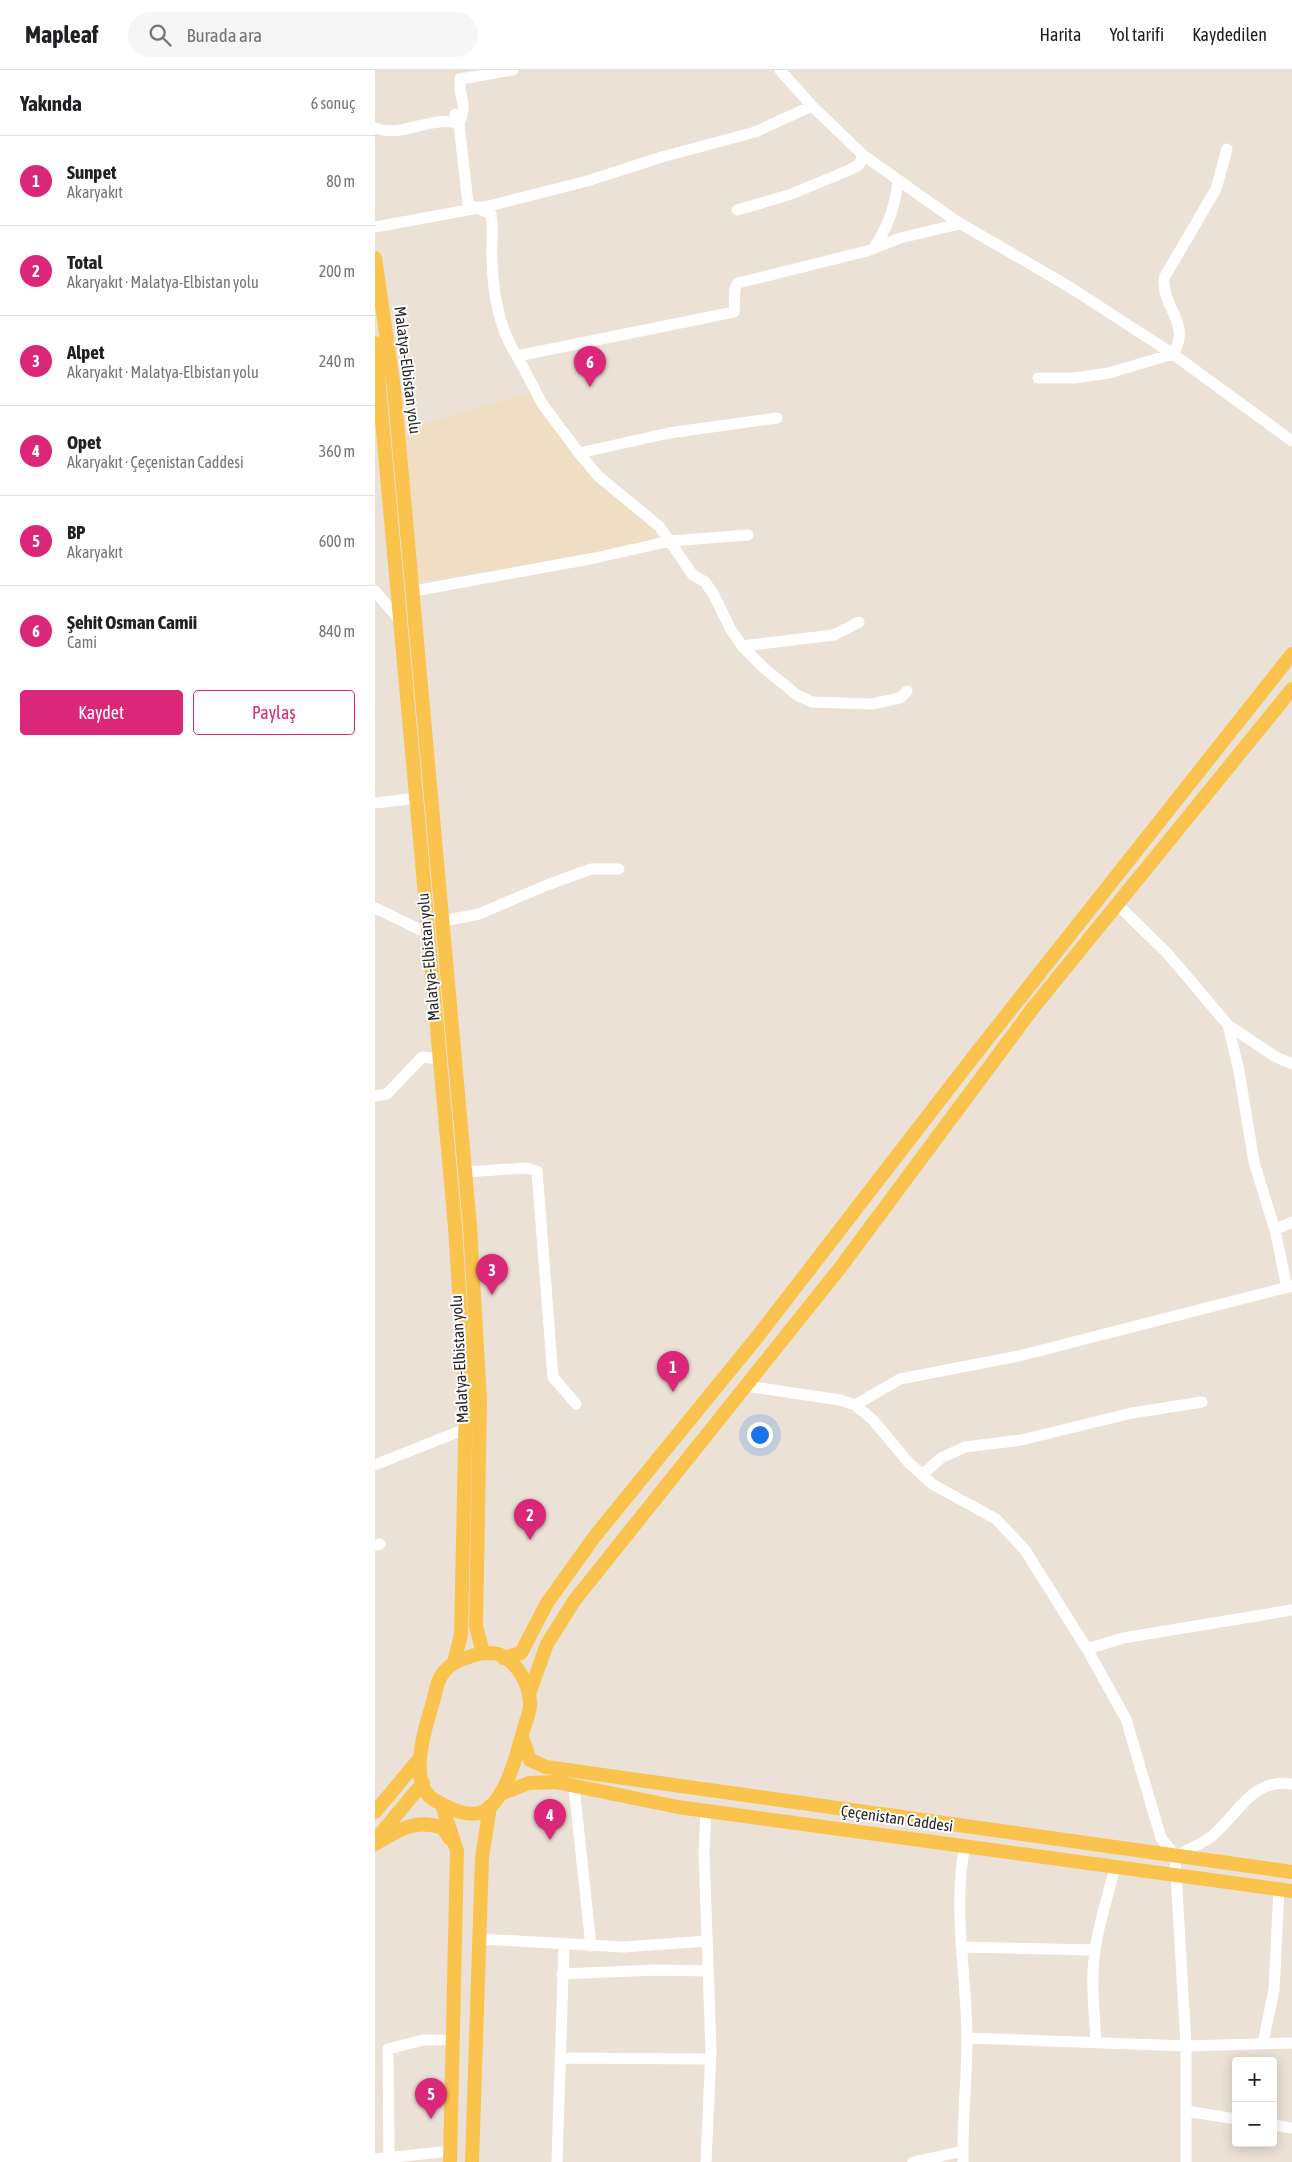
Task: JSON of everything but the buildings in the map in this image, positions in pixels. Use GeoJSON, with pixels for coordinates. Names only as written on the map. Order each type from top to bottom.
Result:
{"type":"FeatureCollection","features":[{"type":"Feature","properties":{"kind":"main road","name":"Malatya-Elbistan yolu"},"geometry":{"type":"LineString","coordinates":[[375,258],[394,388],[414,591],[465,1172],[480,1400],[476,1626],[483,1653]]}},
{"type":"Feature","properties":{"kind":"main road","name":"Malatya-Elbistan yolu"},"geometry":{"type":"LineString","coordinates":[[375,343],[380,433],[401,622],[455,1228],[466,1400],[461,1635],[454,1662]]}},
{"type":"Feature","properties":{"kind":"main road"},"geometry":{"type":"LineString","coordinates":[[503,1658],[521,1653],[547,1603],[595,1536],[758,1336],[974,1056],[1292,654]]}},
{"type":"Feature","properties":{"kind":"main road"},"geometry":{"type":"LineString","coordinates":[[529,1694],[547,1644],[574,1601],[840,1268],[1033,1008],[1292,689]]}},
{"type":"Feature","properties":{"kind":"main road"},"geometry":{"type":"LineString","coordinates":[[483,1653],[498,1654],[503,1658],[525,1678],[531,1704],[515,1764],[500,1794],[490,1806],[481,1812],[468,1813],[454,1810],[433,1800],[420,1776],[423,1738],[440,1676],[454,1662],[483,1653]]}},
{"type":"Feature","properties":{"kind":"main road","name":"Çeçenistan Caddesi"},"geometry":{"type":"LineString","coordinates":[[522,1737],[530,1760],[546,1768],[1292,1872]]}},
{"type":"Feature","properties":{"kind":"main road"},"geometry":{"type":"LineString","coordinates":[[375,1812],[420,1758]]}},
{"type":"Feature","properties":{"kind":"main road","name":"Çeçenistan Caddesi"},"geometry":{"type":"LineString","coordinates":[[500,1794],[529,1782],[555,1782],[706,1810],[1285,1890]]}},
{"type":"Feature","properties":{"kind":"main road"},"geometry":{"type":"LineString","coordinates":[[375,1842],[423,1783]]}},
{"type":"Feature","properties":{"kind":"main road"},"geometry":{"type":"LineString","coordinates":[[442,1805],[457,1851],[450,2157]]}},
{"type":"Feature","properties":{"kind":"main road"},"geometry":{"type":"LineString","coordinates":[[472,2162],[482,1858],[490,1806]]}},
{"type":"Feature","properties":{"kind":"main road"},"geometry":{"type":"LineString","coordinates":[[375,1842],[407,1826],[431,1824],[443,1828],[457,1851]]}},
{"type":"Feature","properties":{"kind":"street"},"geometry":{"type":"LineString","coordinates":[[375,128],[383,131],[401,131],[457,119],[465,107],[459,88],[461,79],[513,70]]}},
{"type":"Feature","properties":{"kind":"street"},"geometry":{"type":"LineString","coordinates":[[780,70],[795,70]]}},
{"type":"Feature","properties":{"kind":"street"},"geometry":{"type":"LineString","coordinates":[[780,70],[811,106],[863,155],[955,221],[1068,286],[1173,354],[1292,441]]}},
{"type":"Feature","properties":{"kind":"street"},"geometry":{"type":"LineString","coordinates":[[375,227],[473,208],[587,181],[662,157],[755,132],[811,106]]}},
{"type":"Feature","properties":{"kind":"street"},"geometry":{"type":"LineString","coordinates":[[457,119],[467,204],[491,214],[494,230],[492,259],[496,302],[509,344],[543,405],[579,454],[598,476],[660,527],[692,574],[705,582],[714,595],[730,628],[743,646],[765,669],[797,695],[812,702],[872,704],[900,698],[907,691]]}},
{"type":"Feature","properties":{"kind":"street"},"geometry":{"type":"LineString","coordinates":[[1038,378],[1074,378],[1109,373],[1173,354],[1180,342],[1180,327],[1163,291],[1164,278],[1216,189],[1227,149]]}},
{"type":"Feature","properties":{"kind":"street"},"geometry":{"type":"LineString","coordinates":[[737,210],[789,195],[847,170],[859,164],[863,155]]}},
{"type":"Feature","properties":{"kind":"street"},"geometry":{"type":"LineString","coordinates":[[874,248],[890,217],[898,180]]}},
{"type":"Feature","properties":{"kind":"street"},"geometry":{"type":"LineString","coordinates":[[517,356],[734,312],[735,288],[738,283],[874,248],[900,238],[946,228],[955,225],[955,221]]}},
{"type":"Feature","properties":{"kind":"street"},"geometry":{"type":"LineString","coordinates":[[579,454],[661,434],[777,418]]}},
{"type":"Feature","properties":{"kind":"street"},"geometry":{"type":"LineString","coordinates":[[414,591],[595,558],[670,541],[748,535]]}},
{"type":"Feature","properties":{"kind":"street"},"geometry":{"type":"LineString","coordinates":[[375,590],[401,622]]}},
{"type":"Feature","properties":{"kind":"street"},"geometry":{"type":"LineString","coordinates":[[743,646],[834,634],[859,622]]}},
{"type":"Feature","properties":{"kind":"street"},"geometry":{"type":"LineString","coordinates":[[375,803],[417,798]]}},
{"type":"Feature","properties":{"kind":"street"},"geometry":{"type":"LineString","coordinates":[[443,922],[479,914],[547,885],[591,869],[619,869]]}},
{"type":"Feature","properties":{"kind":"street"},"geometry":{"type":"LineString","coordinates":[[1118,905],[1167,953],[1228,1025],[1274,1056],[1292,1064]]}},
{"type":"Feature","properties":{"kind":"street"},"geometry":{"type":"LineString","coordinates":[[375,908],[429,934]]}},
{"type":"Feature","properties":{"kind":"street"},"geometry":{"type":"LineString","coordinates":[[855,1405],[900,1379],[1019,1356],[1290,1287],[1254,1162],[1239,1071],[1228,1025]]}},
{"type":"Feature","properties":{"kind":"street"},"geometry":{"type":"LineString","coordinates":[[375,1096],[387,1094],[422,1057],[440,1059]]}},
{"type":"Feature","properties":{"kind":"street"},"geometry":{"type":"LineString","coordinates":[[465,1172],[526,1168],[537,1171],[553,1377],[577,1404]]}},
{"type":"Feature","properties":{"kind":"street"},"geometry":{"type":"LineString","coordinates":[[1275,1230],[1292,1222]]}},
{"type":"Feature","properties":{"kind":"street"},"geometry":{"type":"LineString","coordinates":[[746,1386],[840,1400],[855,1405],[873,1420],[909,1463],[932,1484],[996,1519],[1025,1550],[1087,1649],[1125,1719],[1161,1838],[1175,1856],[1186,2046],[1186,2162]]}},
{"type":"Feature","properties":{"kind":"street"},"geometry":{"type":"LineString","coordinates":[[922,1475],[941,1458],[965,1447],[1021,1440],[1132,1413],[1202,1402]]}},
{"type":"Feature","properties":{"kind":"street"},"geometry":{"type":"LineString","coordinates":[[375,1466],[465,1429]]}},
{"type":"Feature","properties":{"kind":"street"},"geometry":{"type":"LineString","coordinates":[[1087,1649],[1123,1638],[1292,1610]]}},
{"type":"Feature","properties":{"kind":"street"},"geometry":{"type":"LineString","coordinates":[[1175,1856],[1212,1836],[1257,1790],[1279,1782],[1292,1784]]}},
{"type":"Feature","properties":{"kind":"street"},"geometry":{"type":"LineString","coordinates":[[574,1787],[591,1946]]}},
{"type":"Feature","properties":{"kind":"street"},"geometry":{"type":"LineString","coordinates":[[706,1810],[704,1852],[710,2058],[706,2162]]}},
{"type":"Feature","properties":{"kind":"street"},"geometry":{"type":"LineString","coordinates":[[913,2162],[963,2156],[967,2038],[961,1947],[960,1872],[965,1845]]}},
{"type":"Feature","properties":{"kind":"street"},"geometry":{"type":"LineString","coordinates":[[1096,2042],[1093,1973],[1095,1950],[1098,1931],[1115,1868]]}},
{"type":"Feature","properties":{"kind":"street"},"geometry":{"type":"LineString","coordinates":[[1263,2043],[1274,1990],[1285,1890]]}},
{"type":"Feature","properties":{"kind":"street"},"geometry":{"type":"LineString","coordinates":[[479,1939],[624,1947],[707,1941]]}},
{"type":"Feature","properties":{"kind":"street"},"geometry":{"type":"LineString","coordinates":[[557,2162],[564,1945]]}},
{"type":"Feature","properties":{"kind":"street"},"geometry":{"type":"LineString","coordinates":[[961,1947],[1095,1950]]}},
{"type":"Feature","properties":{"kind":"street"},"geometry":{"type":"LineString","coordinates":[[562,1974],[656,1970],[708,1972]]}},
{"type":"Feature","properties":{"kind":"street"},"geometry":{"type":"LineString","coordinates":[[967,2038],[1186,2046],[1292,2043]]}},
{"type":"Feature","properties":{"kind":"street"},"geometry":{"type":"LineString","coordinates":[[375,2052],[423,2040],[453,2040]]}},
{"type":"Feature","properties":{"kind":"street"},"geometry":{"type":"LineString","coordinates":[[388,2049],[381,2083],[389,2158]]}},
{"type":"Feature","properties":{"kind":"street"},"geometry":{"type":"LineString","coordinates":[[560,2058],[710,2058]]}},
{"type":"Feature","properties":{"kind":"street"},"geometry":{"type":"LineString","coordinates":[[1185,2112],[1232,2118]]}},
{"type":"Feature","properties":{"kind":"street"},"geometry":{"type":"LineString","coordinates":[[1277,2126],[1292,2128]]}},
{"type":"Feature","properties":{"kind":"street"},"geometry":{"type":"LineString","coordinates":[[375,2159],[450,2157]]}},
{"type":"Feature","properties":{"kind":"shaded area"},"geometry":{"type":"Polygon","coordinates":[[[529,393],[572,454],[608,492],[657,529],[656,540],[539,564],[422,581],[416,575],[406,429],[529,393]]]}},
{"type":"Feature","properties":{"kind":"place","name":"Şehit Osman Camii"},"geometry":{"type":"Point","coordinates":[590,387]}},
{"type":"Feature","properties":{"kind":"place","name":"Alpet"},"geometry":{"type":"Point","coordinates":[492,1295]}},
{"type":"Feature","properties":{"kind":"place","name":"Sunpet"},"geometry":{"type":"Point","coordinates":[673,1392]}},
{"type":"Feature","properties":{"kind":"place","name":"Total"},"geometry":{"type":"Point","coordinates":[530,1540]}},
{"type":"Feature","properties":{"kind":"place","name":"Opet"},"geometry":{"type":"Point","coordinates":[550,1840]}},
{"type":"Feature","properties":{"kind":"place","name":"BP"},"geometry":{"type":"Point","coordinates":[431,2119]}}]}
